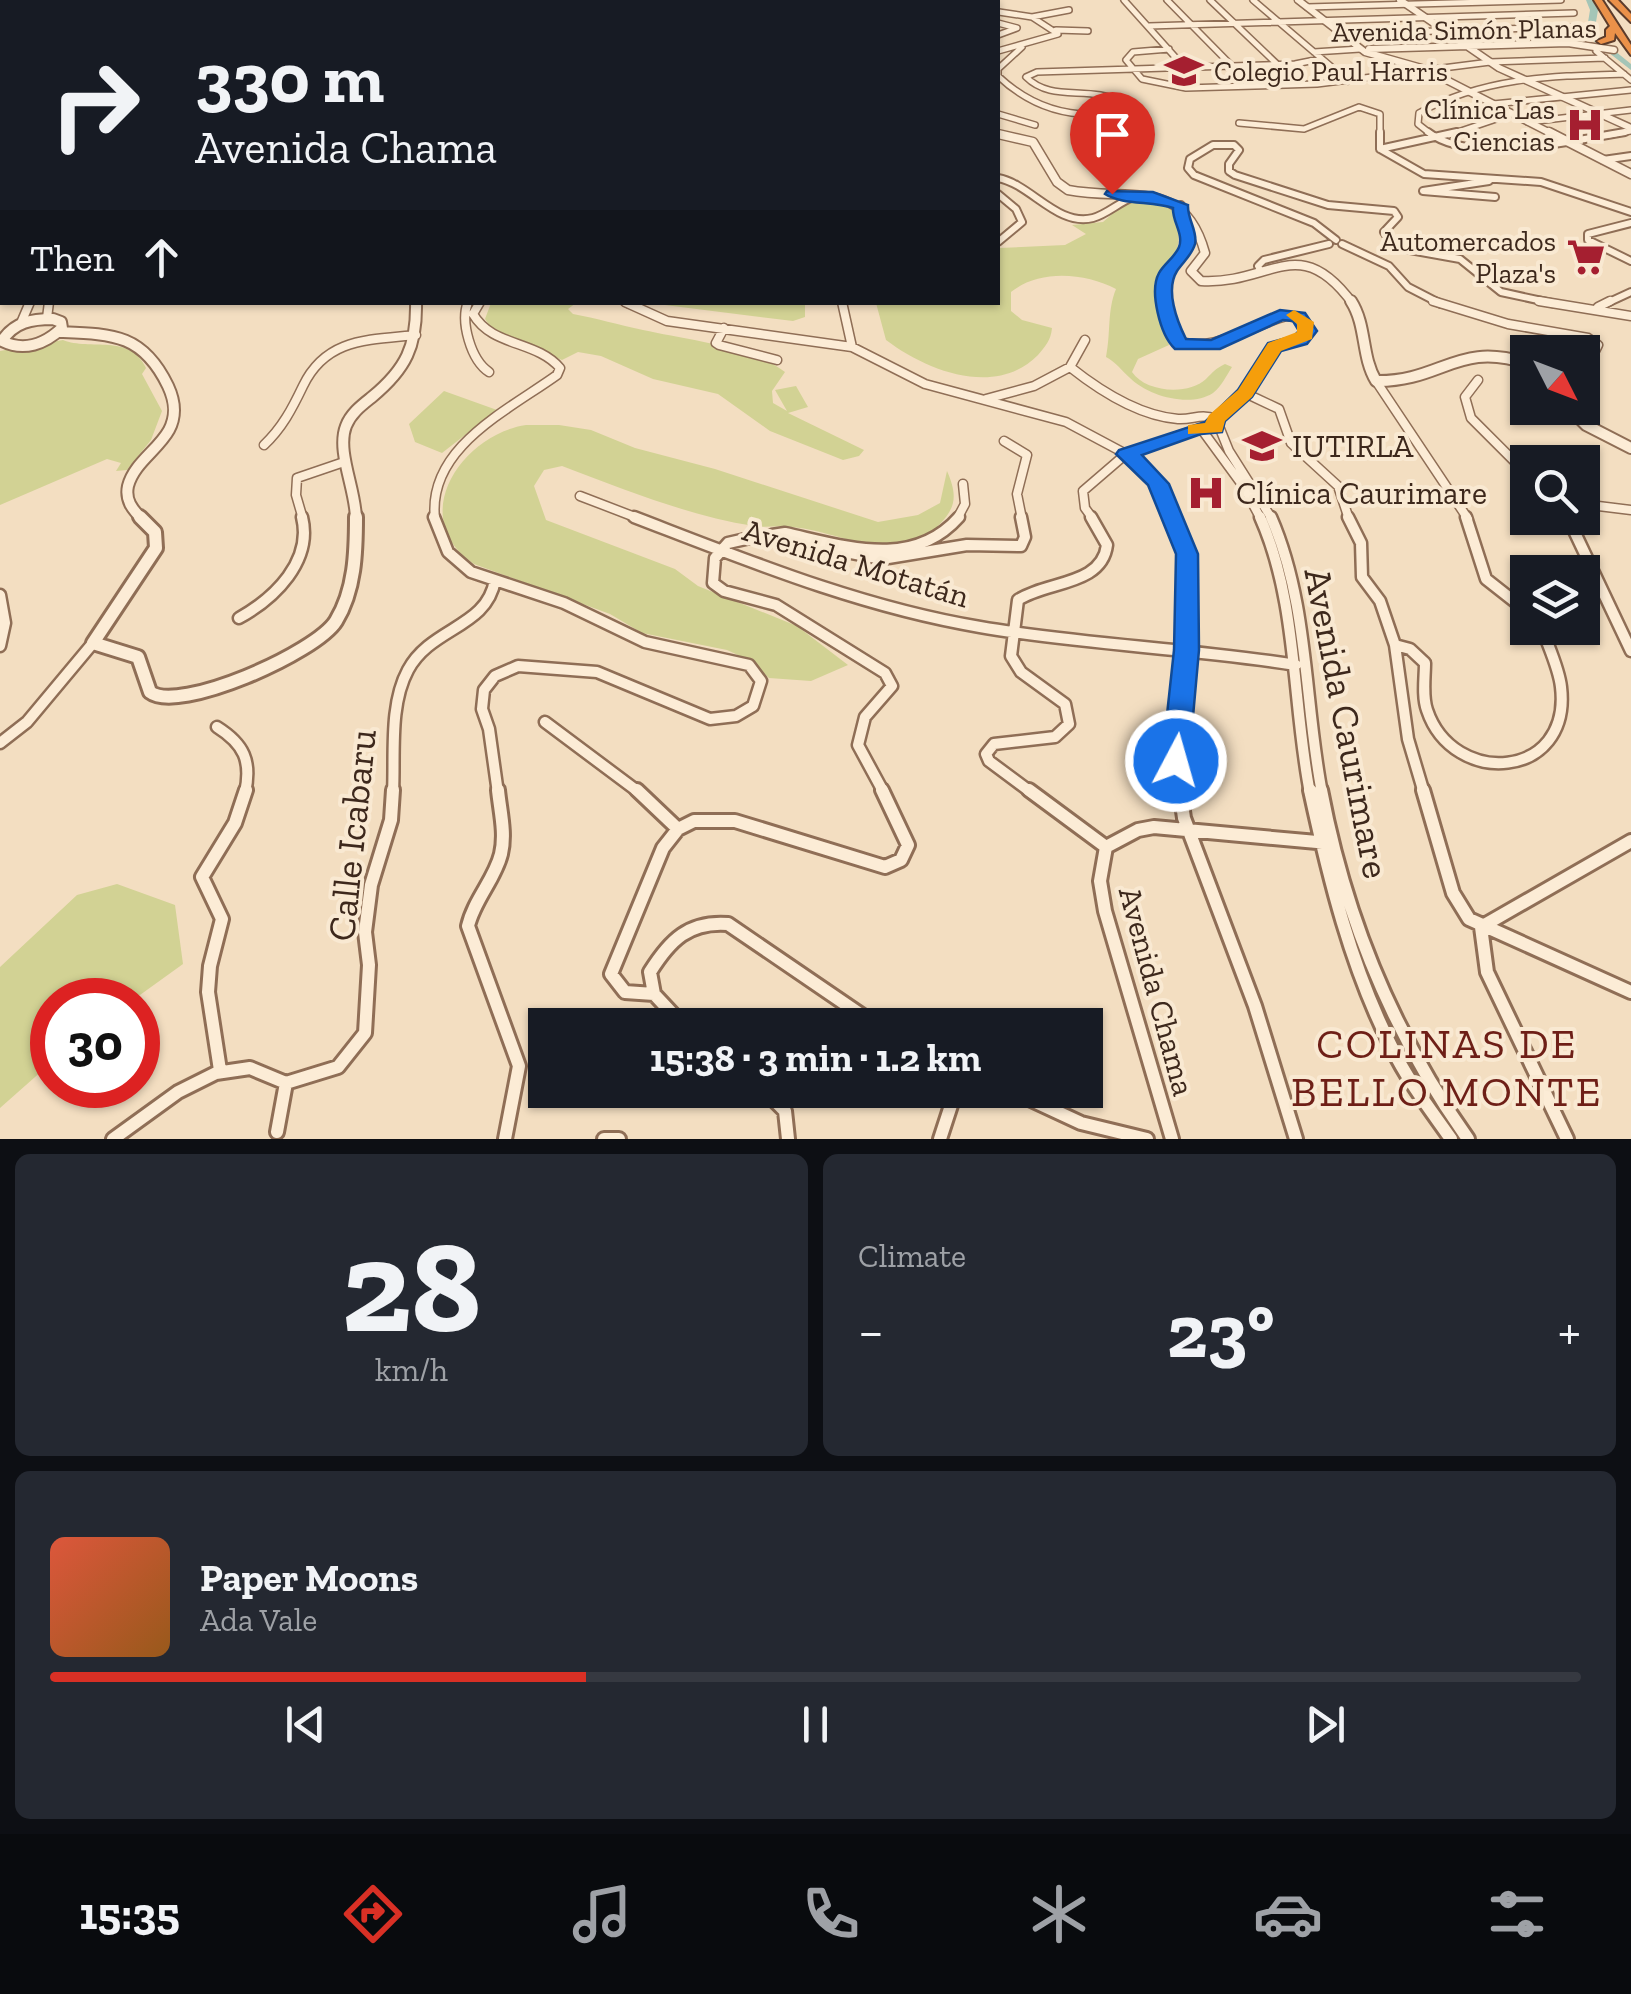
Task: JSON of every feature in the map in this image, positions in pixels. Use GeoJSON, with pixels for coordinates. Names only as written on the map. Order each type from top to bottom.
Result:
{"type":"FeatureCollection","features":[{"type":"Feature","properties":{"kind":"highway"},"geometry":{"type":"LineString","coordinates":[[1605,1],[1631,19]]}},
{"type":"Feature","properties":{"kind":"highway"},"geometry":{"type":"LineString","coordinates":[[1605,1],[1631,56]]}},
{"type":"Feature","properties":{"kind":"highway"},"geometry":{"type":"LineString","coordinates":[[1605,1],[1631,35]]}},
{"type":"Feature","properties":{"kind":"highway"},"geometry":{"type":"LineString","coordinates":[[1599,46],[1610,38],[1610,30],[1615,27]]}},
{"type":"Feature","properties":{"kind":"highway"},"geometry":{"type":"LineString","coordinates":[[1610,54],[1631,56]]}},
{"type":"Feature","properties":{"kind":"street"},"geometry":{"type":"LineString","coordinates":[[362,0],[379,0]]}},
{"type":"Feature","properties":{"kind":"street"},"geometry":{"type":"LineString","coordinates":[[1124,0],[1185,68]]}},
{"type":"Feature","properties":{"kind":"street"},"geometry":{"type":"LineString","coordinates":[[1167,0],[1232,66]]}},
{"type":"Feature","properties":{"kind":"street"},"geometry":{"type":"LineString","coordinates":[[1210,0],[1278,65]]}},
{"type":"Feature","properties":{"kind":"street"},"geometry":{"type":"LineString","coordinates":[[1253,0],[1348,81]]}},
{"type":"Feature","properties":{"kind":"street"},"geometry":{"type":"LineString","coordinates":[[1298,0],[1360,49],[1425,69],[1631,174]]}},
{"type":"Feature","properties":{"kind":"street"},"geometry":{"type":"LineString","coordinates":[[1307,8],[1562,0]]}},
{"type":"Feature","properties":{"kind":"street"},"geometry":{"type":"LineString","coordinates":[[1403,2],[1490,62],[1631,130]]}},
{"type":"Feature","properties":{"kind":"street"},"geometry":{"type":"LineString","coordinates":[[1148,26],[1574,9],[1572,29],[1578,39],[1571,42]]}},
{"type":"Feature","properties":{"kind":"street"},"geometry":{"type":"LineString","coordinates":[[1000,12],[1032,17],[1069,10]]}},
{"type":"Feature","properties":{"kind":"street"},"geometry":{"type":"LineString","coordinates":[[1032,17],[1056,30],[1088,32]]}},
{"type":"Feature","properties":{"kind":"street"},"geometry":{"type":"LineString","coordinates":[[1000,24],[1017,28],[1000,34]]}},
{"type":"Feature","properties":{"kind":"street"},"geometry":{"type":"LineString","coordinates":[[1340,34],[1572,29],[1610,54],[1631,80]]}},
{"type":"Feature","properties":{"kind":"street"},"geometry":{"type":"LineString","coordinates":[[1000,52],[1056,37],[1056,30]]}},
{"type":"Feature","properties":{"kind":"street"},"geometry":{"type":"LineString","coordinates":[[1571,42],[1599,46]]}},
{"type":"Feature","properties":{"kind":"street","name":"Avenida Simón Planas"},"geometry":{"type":"LineString","coordinates":[[1314,52],[1571,42],[1610,54]]}},
{"type":"Feature","properties":{"kind":"street","name":"Avenida Simón Planas"},"geometry":{"type":"LineString","coordinates":[[1000,71],[1004,62],[1022,46]]}},
{"type":"Feature","properties":{"kind":"street"},"geometry":{"type":"LineString","coordinates":[[1169,49],[1128,56],[1132,70],[1152,83],[1186,88],[1348,81],[1490,62],[1610,54]]}},
{"type":"Feature","properties":{"kind":"street","name":"Avenida Simón Planas"},"geometry":{"type":"LineString","coordinates":[[1000,78],[1019,96],[1083,116],[1118,112],[1123,104],[1098,92],[1041,89],[1026,77],[1037,72],[1278,65],[1320,59]]}},
{"type":"Feature","properties":{"kind":"street"},"geometry":{"type":"LineString","coordinates":[[1624,74],[1520,78],[1464,89],[1419,113],[1418,124],[1436,139],[1484,148],[1631,130]]}},
{"type":"Feature","properties":{"kind":"street"},"geometry":{"type":"LineString","coordinates":[[1492,104],[1631,90]]}},
{"type":"Feature","properties":{"kind":"street"},"geometry":{"type":"LineString","coordinates":[[1582,106],[1617,110]]}},
{"type":"Feature","properties":{"kind":"street"},"geometry":{"type":"LineString","coordinates":[[1239,123],[1312,128],[1342,109],[1367,108],[1383,120],[1380,149]]}},
{"type":"Feature","properties":{"kind":"street"},"geometry":{"type":"LineString","coordinates":[[1528,122],[1631,108]]}},
{"type":"Feature","properties":{"kind":"street"},"geometry":{"type":"LineString","coordinates":[[1613,120],[1607,114],[1617,110]]}},
{"type":"Feature","properties":{"kind":"street"},"geometry":{"type":"LineString","coordinates":[[1000,112],[1035,125]]}},
{"type":"Feature","properties":{"kind":"street"},"geometry":{"type":"LineString","coordinates":[[1380,149],[1436,139],[1511,114]]}},
{"type":"Feature","properties":{"kind":"street"},"geometry":{"type":"LineString","coordinates":[[1000,134],[1033,142],[1057,182],[1068,190],[1138,196],[1180,205],[1196,222],[1202,238],[1204,253],[1191,271],[1195,278],[1211,284],[1336,243]]}},
{"type":"Feature","properties":{"kind":"street"},"geometry":{"type":"LineString","coordinates":[[1562,335],[1508,324],[1425,299],[1389,266],[1336,243],[1314,223],[1194,175],[1188,168],[1190,159],[1214,145],[1227,143],[1237,147],[1229,164],[1229,171],[1236,176],[1328,205],[1394,211],[1398,217],[1384,232],[1394,244],[1415,252],[1460,258],[1488,287],[1534,301],[1598,307],[1631,316]]}},
{"type":"Feature","properties":{"kind":"street"},"geometry":{"type":"LineString","coordinates":[[1380,149],[1424,174],[1501,177],[1548,184],[1631,212]]}},
{"type":"Feature","properties":{"kind":"street"},"geometry":{"type":"LineString","coordinates":[[1602,160],[1631,156]]}},
{"type":"Feature","properties":{"kind":"street"},"geometry":{"type":"LineString","coordinates":[[1495,196],[1424,192],[1501,177]]}},
{"type":"Feature","properties":{"kind":"street"},"geometry":{"type":"LineString","coordinates":[[1000,178],[1024,184],[1053,210],[1080,219],[1096,218],[1114,202],[1138,196]]}},
{"type":"Feature","properties":{"kind":"street"},"geometry":{"type":"LineString","coordinates":[[1000,196],[1020,213],[1022,222],[1000,240]]}},
{"type":"Feature","properties":{"kind":"street"},"geometry":{"type":"LineString","coordinates":[[1012,632],[1018,600],[1026,592],[1100,567],[1105,557],[1106,536],[1081,498],[1083,491],[1126,454],[1208,426],[1246,393],[1274,347],[1306,335],[1305,322],[1298,316],[1280,315],[1203,348],[1182,345],[1176,340],[1162,289],[1166,274],[1186,249],[1188,236],[1180,205]]}},
{"type":"Feature","properties":{"kind":"street"},"geometry":{"type":"LineString","coordinates":[[1631,223],[1588,234],[1588,240],[1631,261]]}},
{"type":"Feature","properties":{"kind":"street"},"geometry":{"type":"LineString","coordinates":[[1280,261],[1312,267],[1341,283],[1358,310],[1363,357],[1470,524],[1486,579],[1510,598]]}},
{"type":"Feature","properties":{"kind":"street"},"geometry":{"type":"LineString","coordinates":[[1598,307],[1631,292]]}},
{"type":"Feature","properties":{"kind":"street"},"geometry":{"type":"LineString","coordinates":[[21,323],[29,305]]}},
{"type":"Feature","properties":{"kind":"street"},"geometry":{"type":"LineString","coordinates":[[48,318],[49,305]]}},
{"type":"Feature","properties":{"kind":"street"},"geometry":{"type":"LineString","coordinates":[[93,643],[138,657],[144,686],[158,700],[290,661],[310,650],[332,627],[348,598],[356,561],[355,487],[344,462],[344,435],[350,420],[411,362],[416,352],[416,305]]}},
{"type":"Feature","properties":{"kind":"street"},"geometry":{"type":"LineString","coordinates":[[466,305],[462,324],[478,352],[480,366],[489,372]]}},
{"type":"Feature","properties":{"kind":"street"},"geometry":{"type":"LineString","coordinates":[[478,305],[473,314],[480,328],[552,357],[560,368],[556,376],[452,454],[439,471],[432,489],[431,509],[443,546],[453,562],[596,616],[645,642],[749,665],[760,681],[753,706],[736,716],[710,720],[597,672],[518,666],[495,676],[484,690],[482,709],[489,730],[503,829],[501,856],[474,905],[468,926],[475,954],[520,1066],[505,1139]]}},
{"type":"Feature","properties":{"kind":"street"},"geometry":{"type":"LineString","coordinates":[[631,305],[667,321],[852,347],[907,377],[1066,422],[1144,466],[1158,484],[1181,534],[1189,580],[1176,761],[1187,828],[1254,1006],[1296,1139]]}},
{"type":"Feature","properties":{"kind":"street"},"geometry":{"type":"LineString","coordinates":[[843,305],[852,347]]}},
{"type":"Feature","properties":{"kind":"street"},"geometry":{"type":"LineString","coordinates":[[0,743],[46,703],[93,643],[156,548],[155,532],[130,506],[127,491],[132,477],[170,426],[175,402],[155,359],[141,343],[60,332],[34,345],[2,345],[6,332],[21,323],[48,318],[61,322],[60,332]]}},
{"type":"Feature","properties":{"kind":"street"},"geometry":{"type":"LineString","coordinates":[[724,328],[716,342],[720,345],[777,360]]}},
{"type":"Feature","properties":{"kind":"street"},"geometry":{"type":"LineString","coordinates":[[264,445],[288,422],[314,365],[324,354],[342,345],[416,335]]}},
{"type":"Feature","properties":{"kind":"street"},"geometry":{"type":"LineString","coordinates":[[986,399],[1034,386],[1070,368],[1084,340]]}},
{"type":"Feature","properties":{"kind":"street"},"geometry":{"type":"LineString","coordinates":[[1376,381],[1412,380],[1469,354],[1510,358]]}},
{"type":"Feature","properties":{"kind":"street"},"geometry":{"type":"LineString","coordinates":[[1070,368],[1110,393],[1148,410],[1208,426]]}},
{"type":"Feature","properties":{"kind":"street"},"geometry":{"type":"LineString","coordinates":[[1478,380],[1466,397],[1471,418],[1510,457]]}},
{"type":"Feature","properties":{"kind":"street"},"geometry":{"type":"LineString","coordinates":[[1246,393],[1279,409],[1292,443],[1338,486],[1340,500],[1362,543],[1362,577],[1380,602],[1395,645],[1408,739],[1438,848],[1453,893],[1469,919],[1631,992]]}},
{"type":"Feature","properties":{"kind":"street"},"geometry":{"type":"LineString","coordinates":[[1189,419],[1198,414],[1208,426]]}},
{"type":"Feature","properties":{"kind":"street"},"geometry":{"type":"LineString","coordinates":[[1586,425],[1631,448]]}},
{"type":"Feature","properties":{"kind":"street","name":"Avenida Caurimare"},"geometry":{"type":"LineString","coordinates":[[1208,426],[1254,504],[1268,540],[1289,619],[1290,664],[1302,749],[1348,894],[1394,1018],[1422,1077],[1468,1139]]}},
{"type":"Feature","properties":{"kind":"street","name":"Avenida Caurimare"},"geometry":{"type":"LineString","coordinates":[[1208,426],[1266,504],[1280,540],[1302,621],[1314,750],[1335,893],[1380,1018],[1410,1080],[1451,1139]]}},
{"type":"Feature","properties":{"kind":"street"},"geometry":{"type":"LineString","coordinates":[[768,536],[881,559],[971,544],[1021,546],[1024,537],[1016,494],[1027,455],[1004,441]]}},
{"type":"Feature","properties":{"kind":"street"},"geometry":{"type":"LineString","coordinates":[[239,618],[258,608],[280,586],[304,544],[304,524],[294,492],[297,478],[344,462]]}},
{"type":"Feature","properties":{"kind":"street"},"geometry":{"type":"LineString","coordinates":[[654,994],[625,992],[612,974],[615,957],[663,848],[678,829],[694,821],[735,821],[878,867],[891,867],[904,859],[910,848],[858,745],[865,717],[892,686],[885,673],[776,604],[724,591],[713,583],[714,561],[722,548],[753,536],[785,533],[878,551],[902,549],[930,538],[954,522],[965,503],[963,484]]}},
{"type":"Feature","properties":{"kind":"street","name":"Avenida Motatán"},"geometry":{"type":"LineString","coordinates":[[580,496],[886,605],[934,618],[1012,632],[1304,667]]}},
{"type":"Feature","properties":{"kind":"street"},"geometry":{"type":"LineString","coordinates":[[1600,506],[1631,510]]}},
{"type":"Feature","properties":{"kind":"street"},"geometry":{"type":"LineString","coordinates":[[1576,535],[1631,651]]}},
{"type":"Feature","properties":{"kind":"street","name":"Calle Icabaru"},"geometry":{"type":"LineString","coordinates":[[286,1083],[338,1067],[365,1032],[369,965],[366,932],[372,885],[391,820],[398,695],[408,670],[427,643],[481,612],[492,600],[496,580]]}},
{"type":"Feature","properties":{"kind":"street"},"geometry":{"type":"LineString","coordinates":[[0,595],[5,623],[0,646]]}},
{"type":"Feature","properties":{"kind":"street","name":"Avenida Chama"},"geometry":{"type":"LineString","coordinates":[[1012,632],[1009,659],[1065,704],[1069,724],[1055,737],[994,744],[986,754],[989,761],[1106,847],[1100,882],[1105,911],[1172,1139]]}},
{"type":"Feature","properties":{"kind":"street"},"geometry":{"type":"LineString","coordinates":[[1395,645],[1410,649],[1425,663],[1421,683],[1428,710],[1448,740],[1480,764],[1517,766],[1548,752],[1560,734],[1564,717],[1563,677],[1549,645]]}},
{"type":"Feature","properties":{"kind":"street"},"geometry":{"type":"LineString","coordinates":[[545,722],[589,750],[651,800],[678,829]]}},
{"type":"Feature","properties":{"kind":"street"},"geometry":{"type":"LineString","coordinates":[[217,728],[236,738],[245,750],[248,766],[241,808],[202,874],[203,886],[222,919],[210,964],[209,988],[213,1042],[220,1070]]}},
{"type":"Feature","properties":{"kind":"street"},"geometry":{"type":"LineString","coordinates":[[1106,847],[1138,830],[1187,828],[1330,843]]}},
{"type":"Feature","properties":{"kind":"street"},"geometry":{"type":"LineString","coordinates":[[1481,927],[1631,842]]}},
{"type":"Feature","properties":{"kind":"street"},"geometry":{"type":"LineString","coordinates":[[667,1008],[654,994],[650,972],[668,942],[694,923],[712,921],[728,924],[851,1008]]}},
{"type":"Feature","properties":{"kind":"street"},"geometry":{"type":"LineString","coordinates":[[1481,927],[1487,972],[1567,1139]]}},
{"type":"Feature","properties":{"kind":"street"},"geometry":{"type":"LineString","coordinates":[[113,1139],[220,1070],[251,1068],[286,1083],[277,1132]]}},
{"type":"Feature","properties":{"kind":"street"},"geometry":{"type":"LineString","coordinates":[[784,1108],[790,1129],[788,1139]]}},
{"type":"Feature","properties":{"kind":"street"},"geometry":{"type":"LineString","coordinates":[[940,1139],[950,1108]]}},
{"type":"Feature","properties":{"kind":"street"},"geometry":{"type":"LineString","coordinates":[[1049,1108],[1081,1123],[1147,1139]]}},
{"type":"Feature","properties":{"kind":"street"},"geometry":{"type":"LineString","coordinates":[[604,1139],[619,1139]]}},
{"type":"Feature","properties":{"kind":"green space"},"geometry":{"type":"Polygon","coordinates":[[[1126,202],[1176,205],[1179,239],[1175,254],[1164,267],[1162,287],[1162,316],[1169,345],[1138,359],[1132,372],[1147,384],[1178,390],[1198,384],[1225,364],[1232,367],[1213,393],[1193,400],[1170,398],[1147,390],[1106,357],[1116,289],[1091,279],[1049,277],[1011,292],[1011,311],[1022,320],[1052,328],[1038,355],[1021,368],[1002,375],[982,377],[941,370],[886,340],[877,305],[1000,305],[1000,248],[1065,245],[1086,234],[1072,225],[1103,222],[1126,202]]]}},
{"type":"Feature","properties":{"kind":"green space"},"geometry":{"type":"Polygon","coordinates":[[[490,305],[573,305],[568,309],[573,314],[755,356],[785,372],[772,391],[773,403],[787,411],[775,390],[796,386],[808,407],[788,413],[864,450],[859,456],[843,460],[770,431],[718,394],[653,379],[601,356],[578,352],[562,360],[492,329],[485,319],[490,305]]]}},
{"type":"Feature","properties":{"kind":"green space"},"geometry":{"type":"Polygon","coordinates":[[[665,305],[805,305],[805,317],[793,321],[665,305]]]}},
{"type":"Feature","properties":{"kind":"green space"},"geometry":{"type":"Polygon","coordinates":[[[63,340],[120,347],[139,357],[146,368],[142,374],[162,411],[151,440],[127,470],[116,471],[121,463],[107,459],[0,505],[0,351],[63,340]]]}},
{"type":"Feature","properties":{"kind":"green space"},"geometry":{"type":"Polygon","coordinates":[[[444,391],[497,410],[442,453],[415,442],[409,424],[444,391]]]}},
{"type":"Feature","properties":{"kind":"green space"},"geometry":{"type":"Polygon","coordinates":[[[526,425],[591,430],[635,448],[715,469],[878,522],[918,515],[940,503],[947,471],[954,500],[945,518],[923,538],[887,546],[787,526],[759,527],[705,516],[562,466],[544,470],[534,486],[546,520],[675,569],[698,586],[797,626],[848,665],[811,681],[769,678],[751,661],[727,650],[642,633],[610,614],[474,564],[454,546],[444,525],[443,503],[450,481],[480,445],[502,432],[526,425]]]}},
{"type":"Feature","properties":{"kind":"green space"},"geometry":{"type":"Polygon","coordinates":[[[117,884],[175,905],[183,964],[160,981],[30,978],[30,1081],[0,1108],[0,967],[77,895],[117,884]]]}},
{"type":"Feature","properties":{"kind":"waterway"},"geometry":{"type":"LineString","coordinates":[[1589,0],[1594,10],[1590,35],[1631,68]]}},
{"type":"Feature","properties":{"kind":"slow traffic"},"geometry":{"type":"LineString","coordinates":[[1195,429],[1215,428],[1216,419],[1246,393],[1274,347],[1306,335],[1305,322],[1294,315]]}},
{"type":"Feature","properties":{"kind":"place","name":"Colegio Paul Harris"},"geometry":{"type":"Point","coordinates":[1184,71]}},
{"type":"Feature","properties":{"kind":"place","name":"Clínica Las Ciencias"},"geometry":{"type":"Point","coordinates":[1585,125]}},
{"type":"Feature","properties":{"kind":"place","name":"Automercados Plaza's"},"geometry":{"type":"Point","coordinates":[1586,257]}},
{"type":"Feature","properties":{"kind":"place","name":"IUTIRLA"},"geometry":{"type":"Point","coordinates":[1262,446]}},
{"type":"Feature","properties":{"kind":"place","name":"Clínica Caurimare"},"geometry":{"type":"Point","coordinates":[1206,493]}},
{"type":"Feature","properties":{"kind":"district","name":"COLINAS DE BELLO MONTE"},"geometry":{"type":"Point","coordinates":[1447,1067]}},
{"type":"Feature","properties":{"kind":"route"},"geometry":{"type":"LineString","coordinates":[[1112,194],[1153,197],[1180,205],[1188,236],[1186,249],[1166,274],[1162,289],[1176,340],[1182,345],[1213,346],[1280,315],[1298,316],[1308,331],[1300,340],[1274,347],[1246,393],[1216,419],[1215,428],[1198,428],[1126,454],[1144,466],[1158,484],[1187,554],[1189,599],[1176,761]]}}]}
